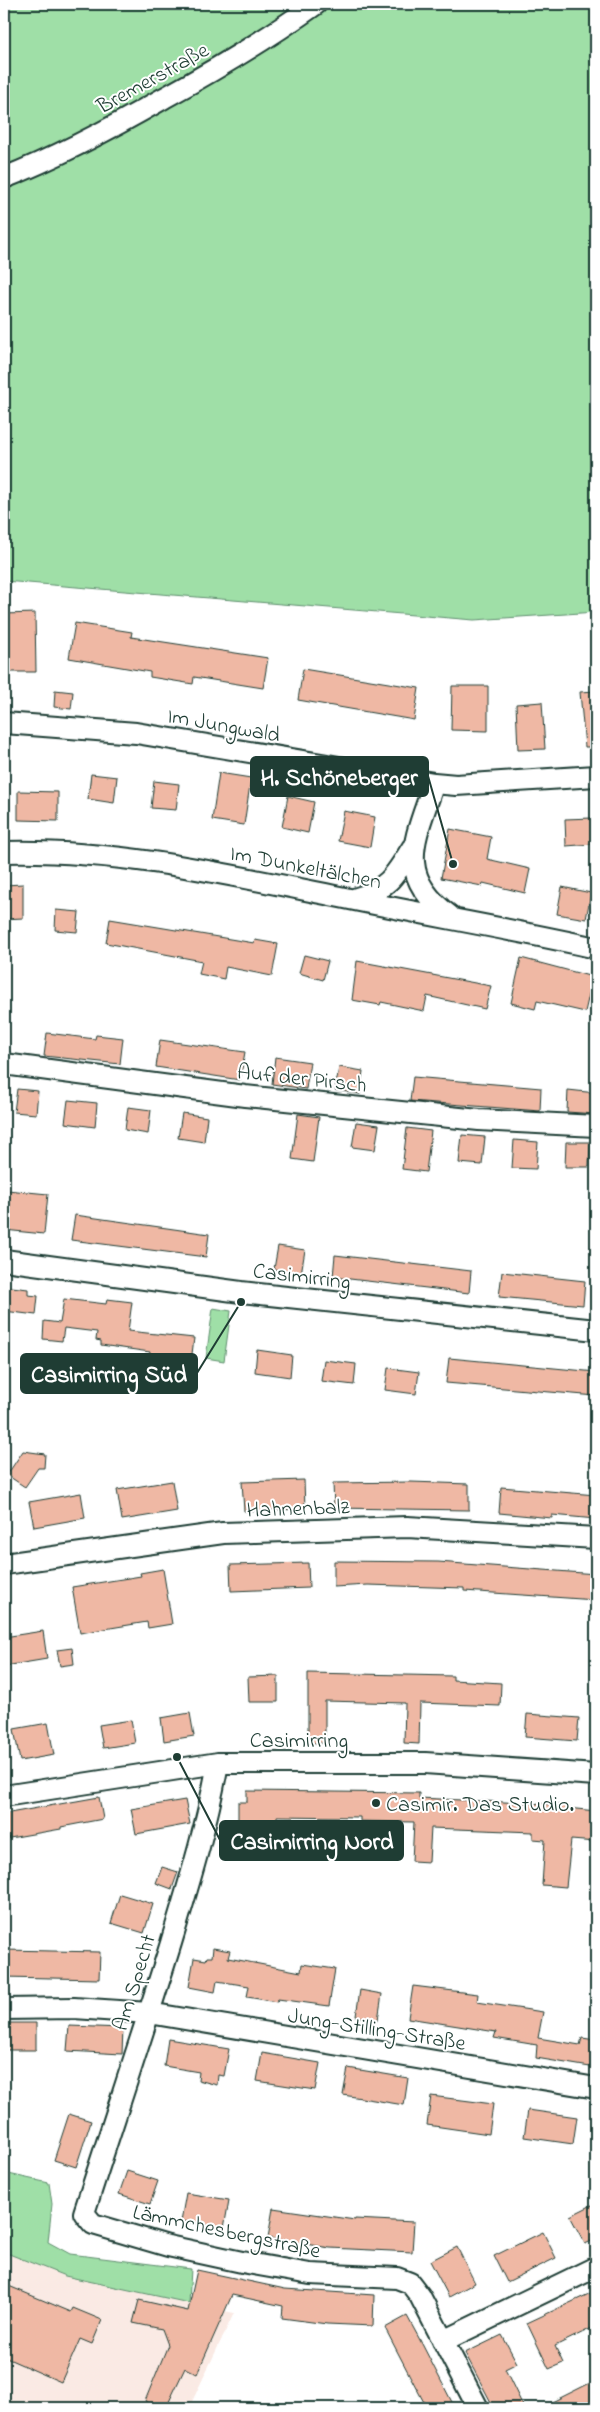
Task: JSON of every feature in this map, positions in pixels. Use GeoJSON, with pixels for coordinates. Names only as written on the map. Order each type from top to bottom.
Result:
{"type":"FeatureCollection","features":[{"type":"Feature","properties":{"kind":"street","name":"Bremerstraße"},"geometry":{"type":"LineString","coordinates":[[4,178],[45,162],[117,125],[242,54],[316,4]]}},
{"type":"Feature","properties":{"kind":"street","name":"Im Jungwald"},"geometry":{"type":"LineString","coordinates":[[4,723],[136,733],[434,783],[456,785],[596,776]]}},
{"type":"Feature","properties":{"kind":"street"},"geometry":{"type":"LineString","coordinates":[[353,900],[380,890],[391,881],[412,848],[434,783]]}},
{"type":"Feature","properties":{"kind":"street"},"geometry":{"type":"LineString","coordinates":[[412,848],[415,870],[422,890],[433,903],[453,918]]}},
{"type":"Feature","properties":{"kind":"street","name":"Im Dunkeltälchen"},"geometry":{"type":"LineString","coordinates":[[4,852],[46,851],[89,854],[220,873],[596,948]]}},
{"type":"Feature","properties":{"kind":"street","name":"Auf der Pirsch"},"geometry":{"type":"LineString","coordinates":[[4,1064],[245,1096],[469,1119],[596,1126]]}},
{"type":"Feature","properties":{"kind":"street","name":"Casimirring"},"geometry":{"type":"LineString","coordinates":[[4,1260],[261,1294],[596,1330]]}},
{"type":"Feature","properties":{"kind":"street","name":"Hahnenbalz"},"geometry":{"type":"LineString","coordinates":[[5,1559],[223,1534],[407,1527],[596,1538]]}},
{"type":"Feature","properties":{"kind":"street","name":"Casimirring"},"geometry":{"type":"LineString","coordinates":[[4,1796],[218,1764],[425,1763],[596,1774]]}},
{"type":"Feature","properties":{"kind":"street","name":"Am Specht"},"geometry":{"type":"LineString","coordinates":[[84,2213],[149,2013],[199,1850],[212,1803],[218,1764]]}},
{"type":"Feature","properties":{"kind":"street","name":"Jung-Stilling-Straße"},"geometry":{"type":"LineString","coordinates":[[4,2008],[74,2008],[149,2013],[596,2088]]}},
{"type":"Feature","properties":{"kind":"street","name":"Lämmchesbergstraße"},"geometry":{"type":"LineString","coordinates":[[84,2213],[93,2224],[168,2246],[242,2262],[310,2274],[397,2278],[410,2284],[420,2296],[443,2341]]}},
{"type":"Feature","properties":{"kind":"street"},"geometry":{"type":"LineString","coordinates":[[478,2408],[443,2341],[596,2267]]}},
{"type":"Feature","properties":{"kind":"shaded area"},"geometry":{"type":"Polygon","coordinates":[[[4,2252],[65,2276],[234,2313],[189,2408],[4,2408],[4,2252]]]}},
{"type":"Feature","properties":{"kind":"green space"},"geometry":{"type":"Polygon","coordinates":[[[4,4],[596,4],[596,612],[474,620],[4,581],[4,4]]]}},
{"type":"Feature","properties":{"kind":"green space"},"geometry":{"type":"Polygon","coordinates":[[[213,1308],[231,1311],[224,1361],[206,1358],[213,1308]]]}},
{"type":"Feature","properties":{"kind":"green space"},"geometry":{"type":"Polygon","coordinates":[[[4,2173],[49,2183],[52,2204],[48,2242],[70,2254],[191,2269],[189,2303],[65,2276],[4,2252],[4,2173]]]}},
{"type":"Feature","properties":{"kind":"building"},"geometry":{"type":"Polygon","coordinates":[[[35,613],[36,672],[4,672],[4,614],[35,613]]]}},
{"type":"Feature","properties":{"kind":"building"},"geometry":{"type":"Polygon","coordinates":[[[75,623],[132,632],[131,637],[268,658],[263,688],[194,677],[193,684],[150,677],[150,672],[69,658],[75,623]]]}},
{"type":"Feature","properties":{"kind":"building"},"geometry":{"type":"Polygon","coordinates":[[[303,669],[419,688],[414,720],[298,700],[303,669]]]}},
{"type":"Feature","properties":{"kind":"building"},"geometry":{"type":"Polygon","coordinates":[[[452,686],[488,686],[488,731],[451,730],[452,686]]]}},
{"type":"Feature","properties":{"kind":"building"},"geometry":{"type":"Polygon","coordinates":[[[55,690],[73,692],[71,709],[54,707],[55,690]]]}},
{"type":"Feature","properties":{"kind":"building"},"geometry":{"type":"Polygon","coordinates":[[[596,691],[596,747],[585,747],[580,692],[596,691]]]}},
{"type":"Feature","properties":{"kind":"building"},"geometry":{"type":"Polygon","coordinates":[[[542,702],[545,749],[518,750],[516,704],[542,702]]]}},
{"type":"Feature","properties":{"kind":"building"},"geometry":{"type":"Polygon","coordinates":[[[219,773],[251,778],[244,825],[212,820],[219,773]]]}},
{"type":"Feature","properties":{"kind":"building"},"geometry":{"type":"Polygon","coordinates":[[[91,774],[117,777],[114,803],[88,799],[91,774]]]}},
{"type":"Feature","properties":{"kind":"building"},"geometry":{"type":"Polygon","coordinates":[[[154,781],[179,784],[176,810],[151,808],[154,781]]]}},
{"type":"Feature","properties":{"kind":"building"},"geometry":{"type":"Polygon","coordinates":[[[18,791],[58,792],[58,821],[18,820],[18,791]]]}},
{"type":"Feature","properties":{"kind":"building"},"geometry":{"type":"Polygon","coordinates":[[[288,796],[314,802],[308,833],[282,827],[288,796]]]}},
{"type":"Feature","properties":{"kind":"building"},"geometry":{"type":"Polygon","coordinates":[[[344,811],[375,817],[370,847],[338,841],[344,811]]]}},
{"type":"Feature","properties":{"kind":"building"},"geometry":{"type":"Polygon","coordinates":[[[592,818],[593,844],[566,846],[565,819],[592,818]]]}},
{"type":"Feature","properties":{"kind":"building"},"geometry":{"type":"Polygon","coordinates":[[[450,829],[491,837],[487,859],[530,869],[525,893],[483,883],[482,886],[441,878],[450,829]]]}},
{"type":"Feature","properties":{"kind":"building"},"geometry":{"type":"Polygon","coordinates":[[[23,884],[23,918],[4,919],[4,885],[23,884]]]}},
{"type":"Feature","properties":{"kind":"building"},"geometry":{"type":"Polygon","coordinates":[[[562,887],[591,893],[586,919],[557,914],[562,887]]]}},
{"type":"Feature","properties":{"kind":"building"},"geometry":{"type":"Polygon","coordinates":[[[56,910],[79,912],[77,932],[55,930],[56,910]]]}},
{"type":"Feature","properties":{"kind":"building"},"geometry":{"type":"Polygon","coordinates":[[[110,919],[254,943],[255,940],[278,944],[272,976],[226,967],[224,979],[199,974],[202,961],[106,943],[110,919]]]}},
{"type":"Feature","properties":{"kind":"building"},"geometry":{"type":"Polygon","coordinates":[[[304,955],[328,961],[323,980],[299,973],[304,955]]]}},
{"type":"Feature","properties":{"kind":"building"},"geometry":{"type":"Polygon","coordinates":[[[521,958],[593,977],[585,1012],[537,1001],[535,1009],[511,1003],[521,958]]]}},
{"type":"Feature","properties":{"kind":"building"},"geometry":{"type":"Polygon","coordinates":[[[357,961],[491,986],[485,1009],[427,996],[424,1011],[381,1002],[380,1005],[352,1000],[357,961]]]}},
{"type":"Feature","properties":{"kind":"building"},"geometry":{"type":"Polygon","coordinates":[[[47,1033],[95,1039],[96,1035],[123,1038],[120,1064],[44,1056],[47,1033]]]}},
{"type":"Feature","properties":{"kind":"building"},"geometry":{"type":"Polygon","coordinates":[[[160,1040],[245,1052],[240,1080],[156,1067],[160,1040]]]}},
{"type":"Feature","properties":{"kind":"building"},"geometry":{"type":"Polygon","coordinates":[[[275,1057],[310,1062],[306,1089],[272,1084],[275,1057]]]}},
{"type":"Feature","properties":{"kind":"building"},"geometry":{"type":"Polygon","coordinates":[[[339,1067],[363,1071],[360,1094],[335,1090],[339,1067]]]}},
{"type":"Feature","properties":{"kind":"building"},"geometry":{"type":"Polygon","coordinates":[[[413,1077],[541,1088],[540,1111],[410,1101],[413,1077]]]}},
{"type":"Feature","properties":{"kind":"building"},"geometry":{"type":"Polygon","coordinates":[[[17,1089],[38,1091],[36,1114],[14,1112],[17,1089]]]}},
{"type":"Feature","properties":{"kind":"building"},"geometry":{"type":"Polygon","coordinates":[[[568,1090],[596,1093],[596,1114],[567,1112],[568,1090]]]}},
{"type":"Feature","properties":{"kind":"building"},"geometry":{"type":"Polygon","coordinates":[[[68,1100],[97,1103],[95,1127],[65,1123],[68,1100]]]}},
{"type":"Feature","properties":{"kind":"building"},"geometry":{"type":"Polygon","coordinates":[[[128,1107],[151,1110],[148,1134],[125,1130],[128,1107]]]}},
{"type":"Feature","properties":{"kind":"building"},"geometry":{"type":"Polygon","coordinates":[[[182,1113],[207,1117],[204,1142],[178,1138],[182,1113]]]}},
{"type":"Feature","properties":{"kind":"building"},"geometry":{"type":"Polygon","coordinates":[[[298,1114],[319,1117],[313,1162],[292,1159],[298,1114]]]}},
{"type":"Feature","properties":{"kind":"building"},"geometry":{"type":"Polygon","coordinates":[[[356,1122],[379,1125],[375,1150],[352,1147],[356,1122]]]}},
{"type":"Feature","properties":{"kind":"building"},"geometry":{"type":"Polygon","coordinates":[[[407,1128],[431,1131],[426,1172],[402,1169],[407,1128]]]}},
{"type":"Feature","properties":{"kind":"building"},"geometry":{"type":"Polygon","coordinates":[[[462,1135],[485,1137],[482,1165],[459,1163],[462,1135]]]}},
{"type":"Feature","properties":{"kind":"building"},"geometry":{"type":"Polygon","coordinates":[[[514,1140],[538,1142],[536,1169],[512,1168],[514,1140]]]}},
{"type":"Feature","properties":{"kind":"building"},"geometry":{"type":"Polygon","coordinates":[[[566,1142],[590,1142],[589,1167],[565,1167],[566,1142]]]}},
{"type":"Feature","properties":{"kind":"building"},"geometry":{"type":"Polygon","coordinates":[[[7,1190],[48,1194],[44,1234],[4,1230],[7,1190]]]}},
{"type":"Feature","properties":{"kind":"building"},"geometry":{"type":"Polygon","coordinates":[[[75,1215],[209,1234],[206,1257],[71,1240],[75,1215]]]}},
{"type":"Feature","properties":{"kind":"building"},"geometry":{"type":"Polygon","coordinates":[[[278,1246],[305,1250],[301,1274],[274,1269],[278,1246]]]}},
{"type":"Feature","properties":{"kind":"building"},"geometry":{"type":"Polygon","coordinates":[[[335,1255],[471,1271],[469,1293],[333,1277],[335,1255]]]}},
{"type":"Feature","properties":{"kind":"building"},"geometry":{"type":"Polygon","coordinates":[[[502,1272],[585,1281],[583,1305],[499,1297],[502,1272]]]}},
{"type":"Feature","properties":{"kind":"building"},"geometry":{"type":"Polygon","coordinates":[[[4,1286],[28,1289],[28,1295],[38,1296],[36,1315],[4,1311],[4,1286]]]}},
{"type":"Feature","properties":{"kind":"building"},"geometry":{"type":"Polygon","coordinates":[[[64,1299],[106,1304],[107,1299],[132,1302],[128,1331],[194,1338],[191,1362],[149,1357],[150,1352],[101,1345],[101,1341],[96,1340],[97,1332],[64,1328],[62,1341],[43,1339],[44,1321],[60,1323],[64,1299]]]}},
{"type":"Feature","properties":{"kind":"building"},"geometry":{"type":"Polygon","coordinates":[[[257,1350],[292,1355],[290,1377],[255,1372],[257,1350]]]}},
{"type":"Feature","properties":{"kind":"building"},"geometry":{"type":"Polygon","coordinates":[[[449,1358],[596,1372],[596,1396],[446,1383],[449,1358]]]}},
{"type":"Feature","properties":{"kind":"building"},"geometry":{"type":"Polygon","coordinates":[[[324,1360],[356,1364],[354,1385],[321,1381],[324,1360]]]}},
{"type":"Feature","properties":{"kind":"building"},"geometry":{"type":"Polygon","coordinates":[[[388,1368],[419,1372],[416,1394],[385,1390],[388,1368]]]}},
{"type":"Feature","properties":{"kind":"building"},"geometry":{"type":"Polygon","coordinates":[[[23,1451],[45,1454],[44,1468],[38,1468],[25,1487],[7,1475],[23,1451]]]}},
{"type":"Feature","properties":{"kind":"building"},"geometry":{"type":"Polygon","coordinates":[[[304,1480],[305,1509],[244,1511],[242,1482],[304,1480]]]}},
{"type":"Feature","properties":{"kind":"building"},"geometry":{"type":"Polygon","coordinates":[[[172,1481],[177,1511],[122,1520],[117,1490],[172,1481]]]}},
{"type":"Feature","properties":{"kind":"building"},"geometry":{"type":"Polygon","coordinates":[[[411,1482],[469,1484],[469,1510],[334,1508],[333,1483],[411,1482]]]}},
{"type":"Feature","properties":{"kind":"building"},"geometry":{"type":"Polygon","coordinates":[[[501,1487],[596,1495],[596,1519],[552,1515],[552,1518],[499,1513],[501,1487]]]}},
{"type":"Feature","properties":{"kind":"building"},"geometry":{"type":"Polygon","coordinates":[[[81,1493],[85,1518],[34,1527],[29,1502],[81,1493]]]}},
{"type":"Feature","properties":{"kind":"building"},"geometry":{"type":"Polygon","coordinates":[[[334,1561],[438,1562],[596,1574],[596,1600],[464,1591],[464,1588],[368,1585],[334,1587],[334,1561]]]}},
{"type":"Feature","properties":{"kind":"building"},"geometry":{"type":"Polygon","coordinates":[[[308,1563],[309,1588],[231,1591],[230,1565],[308,1563]]]}},
{"type":"Feature","properties":{"kind":"building"},"geometry":{"type":"Polygon","coordinates":[[[163,1569],[172,1624],[148,1628],[147,1622],[80,1633],[72,1587],[141,1576],[140,1573],[163,1569]]]}},
{"type":"Feature","properties":{"kind":"building"},"geometry":{"type":"Polygon","coordinates":[[[43,1631],[47,1659],[5,1666],[4,1637],[43,1631]]]}},
{"type":"Feature","properties":{"kind":"building"},"geometry":{"type":"Polygon","coordinates":[[[72,1648],[74,1664],[60,1666],[57,1650],[72,1648]]]}},
{"type":"Feature","properties":{"kind":"building"},"geometry":{"type":"Polygon","coordinates":[[[308,1673],[453,1676],[453,1680],[501,1683],[500,1706],[420,1703],[419,1744],[404,1743],[405,1703],[325,1701],[325,1743],[308,1743],[308,1673]]]}},
{"type":"Feature","properties":{"kind":"building"},"geometry":{"type":"Polygon","coordinates":[[[278,1676],[278,1702],[249,1702],[248,1677],[278,1676]]]}},
{"type":"Feature","properties":{"kind":"building"},"geometry":{"type":"Polygon","coordinates":[[[190,1713],[194,1736],[164,1741],[161,1718],[190,1713]]]}},
{"type":"Feature","properties":{"kind":"building"},"geometry":{"type":"Polygon","coordinates":[[[527,1714],[579,1718],[577,1741],[525,1737],[527,1714]]]}},
{"type":"Feature","properties":{"kind":"building"},"geometry":{"type":"Polygon","coordinates":[[[131,1720],[135,1743],[103,1748],[99,1725],[131,1720]]]}},
{"type":"Feature","properties":{"kind":"building"},"geometry":{"type":"Polygon","coordinates":[[[48,1723],[54,1755],[20,1761],[14,1729],[48,1723]]]}},
{"type":"Feature","properties":{"kind":"building"},"geometry":{"type":"Polygon","coordinates":[[[247,1791],[419,1793],[419,1798],[567,1805],[567,1808],[596,1811],[596,1842],[571,1840],[566,1887],[542,1885],[545,1840],[533,1839],[533,1832],[431,1828],[429,1862],[412,1861],[414,1822],[360,1821],[360,1817],[277,1816],[277,1826],[238,1825],[238,1802],[247,1802],[247,1791]]]}},
{"type":"Feature","properties":{"kind":"building"},"geometry":{"type":"Polygon","coordinates":[[[99,1797],[103,1819],[4,1839],[4,1814],[99,1797]]]}},
{"type":"Feature","properties":{"kind":"building"},"geometry":{"type":"Polygon","coordinates":[[[185,1800],[190,1824],[136,1834],[131,1809],[185,1800]]]}},
{"type":"Feature","properties":{"kind":"building"},"geometry":{"type":"Polygon","coordinates":[[[162,1867],[178,1872],[172,1889],[156,1883],[162,1867]]]}},
{"type":"Feature","properties":{"kind":"building"},"geometry":{"type":"Polygon","coordinates":[[[120,1894],[153,1904],[144,1933],[111,1923],[120,1894]]]}},
{"type":"Feature","properties":{"kind":"building"},"geometry":{"type":"Polygon","coordinates":[[[213,1948],[230,1951],[228,1958],[301,1972],[302,1964],[335,1969],[329,2006],[278,1999],[277,2002],[247,1997],[249,1986],[217,1981],[215,1992],[189,1987],[194,1958],[206,1960],[207,1957],[212,1957],[213,1948]]]}},
{"type":"Feature","properties":{"kind":"building"},"geometry":{"type":"Polygon","coordinates":[[[4,1950],[100,1952],[99,1979],[4,1977],[4,1950]]]}},
{"type":"Feature","properties":{"kind":"building"},"geometry":{"type":"Polygon","coordinates":[[[413,1986],[478,1994],[477,2002],[543,2012],[538,2038],[580,2045],[582,2038],[596,2040],[596,2068],[536,2058],[537,2045],[494,2038],[496,2032],[408,2018],[413,1986]]]}},
{"type":"Feature","properties":{"kind":"building"},"geometry":{"type":"Polygon","coordinates":[[[360,1990],[382,1994],[378,2020],[356,2016],[360,1990]]]}},
{"type":"Feature","properties":{"kind":"building"},"geometry":{"type":"Polygon","coordinates":[[[4,2023],[36,2023],[36,2050],[4,2050],[4,2023]]]}},
{"type":"Feature","properties":{"kind":"building"},"geometry":{"type":"Polygon","coordinates":[[[69,2026],[123,2028],[122,2054],[67,2051],[69,2026]]]}},
{"type":"Feature","properties":{"kind":"building"},"geometry":{"type":"Polygon","coordinates":[[[168,2039],[229,2049],[224,2076],[218,2075],[217,2085],[198,2080],[199,2072],[164,2066],[168,2039]]]}},
{"type":"Feature","properties":{"kind":"building"},"geometry":{"type":"Polygon","coordinates":[[[262,2053],[320,2063],[315,2090],[257,2081],[262,2053]]]}},
{"type":"Feature","properties":{"kind":"building"},"geometry":{"type":"Polygon","coordinates":[[[348,2068],[408,2078],[404,2105],[343,2095],[348,2068]]]}},
{"type":"Feature","properties":{"kind":"building"},"geometry":{"type":"Polygon","coordinates":[[[431,2096],[493,2104],[489,2134],[427,2125],[431,2096]]]}},
{"type":"Feature","properties":{"kind":"building"},"geometry":{"type":"Polygon","coordinates":[[[528,2110],[577,2117],[573,2144],[524,2137],[528,2110]]]}},
{"type":"Feature","properties":{"kind":"building"},"geometry":{"type":"Polygon","coordinates":[[[69,2114],[91,2121],[76,2167],[54,2160],[69,2114]]]}},
{"type":"Feature","properties":{"kind":"building"},"geometry":{"type":"Polygon","coordinates":[[[127,2171],[158,2181],[150,2204],[119,2194],[127,2171]]]}},
{"type":"Feature","properties":{"kind":"building"},"geometry":{"type":"Polygon","coordinates":[[[186,2193],[229,2200],[224,2228],[181,2221],[186,2193]]]}},
{"type":"Feature","properties":{"kind":"building"},"geometry":{"type":"Polygon","coordinates":[[[596,2203],[596,2239],[585,2244],[570,2216],[596,2203]]]}},
{"type":"Feature","properties":{"kind":"building"},"geometry":{"type":"Polygon","coordinates":[[[273,2208],[355,2220],[414,2222],[412,2252],[330,2248],[268,2238],[273,2208]]]}},
{"type":"Feature","properties":{"kind":"building"},"geometry":{"type":"Polygon","coordinates":[[[543,2232],[556,2258],[507,2282],[494,2256],[543,2232]]]}},
{"type":"Feature","properties":{"kind":"building"},"geometry":{"type":"Polygon","coordinates":[[[457,2247],[475,2283],[449,2297],[430,2261],[457,2247]]]}},
{"type":"Feature","properties":{"kind":"building"},"geometry":{"type":"Polygon","coordinates":[[[197,2270],[285,2289],[374,2295],[373,2326],[327,2324],[282,2318],[283,2306],[232,2295],[197,2374],[185,2368],[166,2408],[148,2408],[150,2404],[145,2401],[168,2345],[162,2329],[133,2323],[139,2300],[188,2311],[197,2270]]]}},
{"type":"Feature","properties":{"kind":"building"},"geometry":{"type":"Polygon","coordinates":[[[4,2284],[71,2312],[73,2308],[102,2320],[92,2344],[80,2339],[61,2382],[4,2357],[4,2284]]]}},
{"type":"Feature","properties":{"kind":"building"},"geometry":{"type":"Polygon","coordinates":[[[591,2293],[596,2303],[596,2326],[555,2346],[563,2363],[549,2369],[527,2323],[591,2293]]]}},
{"type":"Feature","properties":{"kind":"building"},"geometry":{"type":"Polygon","coordinates":[[[407,2316],[455,2408],[427,2408],[410,2376],[385,2328],[407,2316]]]}},
{"type":"Feature","properties":{"kind":"building"},"geometry":{"type":"Polygon","coordinates":[[[502,2335],[517,2363],[505,2369],[524,2408],[494,2408],[465,2353],[502,2335]]]}},
{"type":"Feature","properties":{"kind":"building"},"geometry":{"type":"Polygon","coordinates":[[[596,2380],[596,2408],[540,2408],[596,2380]]]}},
{"type":"Feature","properties":{"kind":"place","name":"H. Schöneberger"},"geometry":{"type":"Point","coordinates":[453,864]}},
{"type":"Feature","properties":{"kind":"place","name":"Casimirring Süd"},"geometry":{"type":"Point","coordinates":[241,1302]}},
{"type":"Feature","properties":{"kind":"place","name":"Casimirring Nord"},"geometry":{"type":"Point","coordinates":[177,1757]}},
{"type":"Feature","properties":{"kind":"place","name":"Casimir. Das Studio."},"geometry":{"type":"Point","coordinates":[376,1803]}}]}
